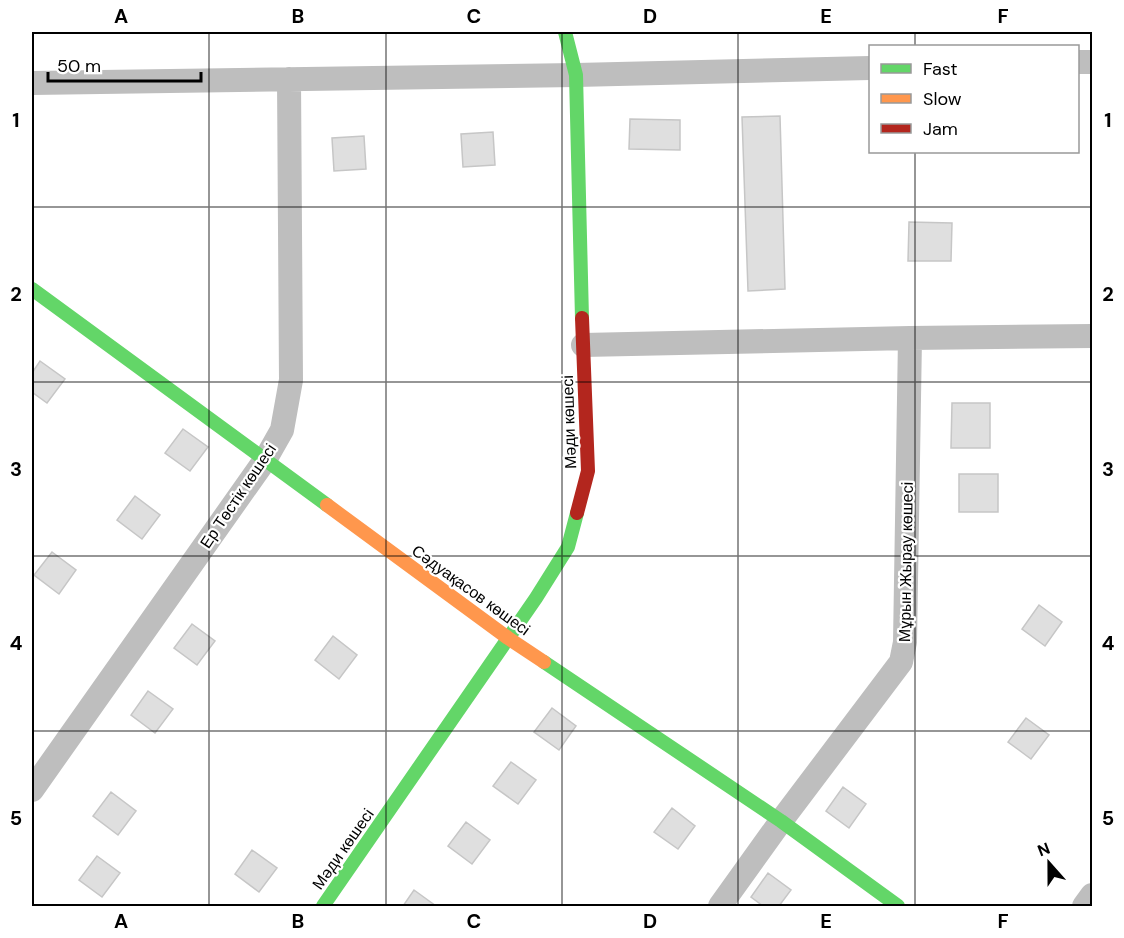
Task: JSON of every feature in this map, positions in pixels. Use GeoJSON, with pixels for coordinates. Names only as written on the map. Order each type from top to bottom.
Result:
{"type":"FeatureCollection","features":[{"type":"Feature","properties":{"kind":"street","name":"Мәди көшесі"},"geometry":{"type":"LineString","coordinates":[[323,906],[536,598],[568,547],[588,471],[582,345],[576,75],[565,32]]}},
{"type":"Feature","properties":{"kind":"street"},"geometry":{"type":"LineString","coordinates":[[32,83],[869,68]]}},
{"type":"Feature","properties":{"kind":"street","name":"Ер Төстік көшесі"},"geometry":{"type":"LineString","coordinates":[[32,790],[265,460],[282,430],[291,380],[289,79]]}},
{"type":"Feature","properties":{"kind":"street","name":"Сәдуақасов көшесі"},"geometry":{"type":"LineString","coordinates":[[32,290],[508,638],[781,821],[898,906]]}},
{"type":"Feature","properties":{"kind":"street"},"geometry":{"type":"LineString","coordinates":[[582,345],[1092,336]]}},
{"type":"Feature","properties":{"kind":"street","name":"Мұрын Жырау көшесі"},"geometry":{"type":"LineString","coordinates":[[720,906],[901,662],[905,642],[910,338]]}},
{"type":"Feature","properties":{"kind":"street"},"geometry":{"type":"LineString","coordinates":[[1084,906],[1092,895]]}},
{"type":"Feature","properties":{"kind":"building"},"geometry":{"type":"Polygon","coordinates":[[[780,116],[785,289],[748,291],[742,117],[780,116]]]}},
{"type":"Feature","properties":{"kind":"building"},"geometry":{"type":"Polygon","coordinates":[[[630,119],[680,120],[680,150],[629,149],[630,119]]]}},
{"type":"Feature","properties":{"kind":"building"},"geometry":{"type":"Polygon","coordinates":[[[493,132],[495,165],[463,167],[461,134],[493,132]]]}},
{"type":"Feature","properties":{"kind":"building"},"geometry":{"type":"Polygon","coordinates":[[[364,136],[366,169],[334,171],[332,138],[364,136]]]}},
{"type":"Feature","properties":{"kind":"building"},"geometry":{"type":"Polygon","coordinates":[[[909,222],[952,223],[951,261],[908,261],[909,222]]]}},
{"type":"Feature","properties":{"kind":"building"},"geometry":{"type":"Polygon","coordinates":[[[40,361],[65,379],[47,403],[32,392],[32,373],[40,361]]]}},
{"type":"Feature","properties":{"kind":"building"},"geometry":{"type":"Polygon","coordinates":[[[952,403],[990,403],[990,448],[951,448],[952,403]]]}},
{"type":"Feature","properties":{"kind":"building"},"geometry":{"type":"Polygon","coordinates":[[[183,429],[208,447],[190,471],[165,453],[183,429]]]}},
{"type":"Feature","properties":{"kind":"building"},"geometry":{"type":"Polygon","coordinates":[[[959,474],[998,474],[998,512],[959,512],[959,474]]]}},
{"type":"Feature","properties":{"kind":"building"},"geometry":{"type":"Polygon","coordinates":[[[135,496],[160,515],[142,539],[117,520],[135,496]]]}},
{"type":"Feature","properties":{"kind":"building"},"geometry":{"type":"Polygon","coordinates":[[[52,552],[76,570],[59,594],[34,575],[52,552]]]}},
{"type":"Feature","properties":{"kind":"building"},"geometry":{"type":"Polygon","coordinates":[[[1039,605],[1062,622],[1045,646],[1022,629],[1039,605]]]}},
{"type":"Feature","properties":{"kind":"building"},"geometry":{"type":"Polygon","coordinates":[[[192,624],[215,641],[197,665],[174,648],[192,624]]]}},
{"type":"Feature","properties":{"kind":"building"},"geometry":{"type":"Polygon","coordinates":[[[333,636],[357,655],[339,679],[315,660],[333,636]]]}},
{"type":"Feature","properties":{"kind":"building"},"geometry":{"type":"Polygon","coordinates":[[[148,691],[173,709],[155,733],[131,715],[148,691]]]}},
{"type":"Feature","properties":{"kind":"building"},"geometry":{"type":"Polygon","coordinates":[[[552,708],[576,726],[559,750],[534,732],[552,708]]]}},
{"type":"Feature","properties":{"kind":"building"},"geometry":{"type":"Polygon","coordinates":[[[1026,718],[1049,735],[1031,759],[1008,742],[1026,718]]]}},
{"type":"Feature","properties":{"kind":"building"},"geometry":{"type":"Polygon","coordinates":[[[511,762],[536,780],[518,804],[493,786],[511,762]]]}},
{"type":"Feature","properties":{"kind":"building"},"geometry":{"type":"Polygon","coordinates":[[[843,787],[866,804],[849,828],[826,811],[843,787]]]}},
{"type":"Feature","properties":{"kind":"building"},"geometry":{"type":"Polygon","coordinates":[[[111,792],[136,811],[118,835],[93,816],[111,792]]]}},
{"type":"Feature","properties":{"kind":"building"},"geometry":{"type":"Polygon","coordinates":[[[672,808],[695,826],[678,849],[654,832],[672,808]]]}},
{"type":"Feature","properties":{"kind":"building"},"geometry":{"type":"Polygon","coordinates":[[[466,822],[490,840],[472,864],[448,846],[466,822]]]}},
{"type":"Feature","properties":{"kind":"building"},"geometry":{"type":"Polygon","coordinates":[[[252,850],[277,868],[259,892],[235,874],[252,850]]]}},
{"type":"Feature","properties":{"kind":"building"},"geometry":{"type":"Polygon","coordinates":[[[97,856],[120,873],[102,897],[79,880],[97,856]]]}},
{"type":"Feature","properties":{"kind":"building"},"geometry":{"type":"Polygon","coordinates":[[[768,873],[791,890],[779,906],[763,906],[751,897],[768,873]]]}},
{"type":"Feature","properties":{"kind":"building"},"geometry":{"type":"Polygon","coordinates":[[[414,890],[436,906],[403,906],[414,890]]]}},
{"type":"Feature","properties":{"kind":"traffic: fast"},"geometry":{"type":"LineString","coordinates":[[565,32],[576,75],[582,318]]}},
{"type":"Feature","properties":{"kind":"traffic: fast"},"geometry":{"type":"LineString","coordinates":[[32,289],[327,505]]}},
{"type":"Feature","properties":{"kind":"traffic: fast"},"geometry":{"type":"LineString","coordinates":[[323,906],[536,598],[568,547],[577,513]]}},
{"type":"Feature","properties":{"kind":"traffic: fast"},"geometry":{"type":"LineString","coordinates":[[544,662],[781,821],[898,906]]}},
{"type":"Feature","properties":{"kind":"traffic: slow"},"geometry":{"type":"LineString","coordinates":[[327,505],[544,662]]}},
{"type":"Feature","properties":{"kind":"traffic: jam"},"geometry":{"type":"LineString","coordinates":[[577,513],[588,471],[582,318]]}}]}
